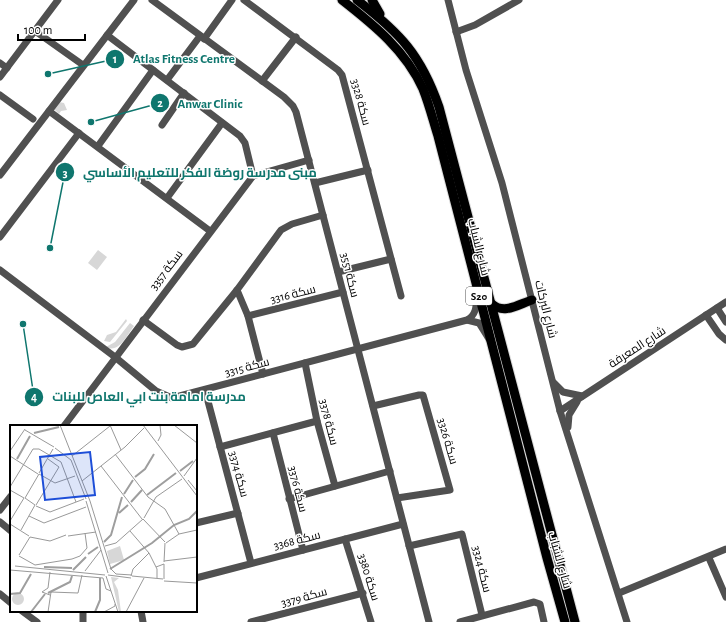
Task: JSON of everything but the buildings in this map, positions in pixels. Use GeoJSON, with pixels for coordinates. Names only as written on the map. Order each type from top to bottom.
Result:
{"type":"FeatureCollection","features":[{"type":"Feature","properties":{"kind":"main road","name":"شارع الشباب"},"geometry":{"type":"LineString","coordinates":[[342,0],[392,43],[413,70],[422,89],[438,136],[565,622]]}},
{"type":"Feature","properties":{"kind":"main road","name":"شارع الشباب"},"geometry":{"type":"LineString","coordinates":[[357,0],[388,25],[406,43],[432,87],[439,107],[492,304],[575,622]]}},
{"type":"Feature","properties":{"kind":"main road"},"geometry":{"type":"LineString","coordinates":[[372,0],[375,7],[388,25]]}},
{"type":"Feature","properties":{"kind":"main road"},"geometry":{"type":"LineString","coordinates":[[497,323],[501,313],[507,309],[532,300]]}},
{"type":"Feature","properties":{"kind":"main road"},"geometry":{"type":"LineString","coordinates":[[492,304],[500,309],[507,309]]}},
{"type":"Feature","properties":{"kind":"street"},"geometry":{"type":"LineString","coordinates":[[0,77],[58,0]]}},
{"type":"Feature","properties":{"kind":"street"},"geometry":{"type":"LineString","coordinates":[[0,175],[82,65],[134,0]]}},
{"type":"Feature","properties":{"kind":"street","name":"سكة 3551"},"geometry":{"type":"LineString","coordinates":[[152,0],[262,81],[293,106],[324,215],[403,524],[410,546],[428,622]]}},
{"type":"Feature","properties":{"kind":"street"},"geometry":{"type":"LineString","coordinates":[[167,80],[232,0]]}},
{"type":"Feature","properties":{"kind":"street","name":"سكة 3328"},"geometry":{"type":"LineString","coordinates":[[244,0],[296,37],[338,70],[342,75],[401,296]]}},
{"type":"Feature","properties":{"kind":"street","name":"شارع البركات"},"geometry":{"type":"LineString","coordinates":[[448,0],[466,70],[502,183],[560,411],[627,622]]}},
{"type":"Feature","properties":{"kind":"street"},"geometry":{"type":"LineString","coordinates":[[456,32],[475,25],[519,0]]}},
{"type":"Feature","properties":{"kind":"street"},"geometry":{"type":"LineString","coordinates":[[35,31],[82,65]]}},
{"type":"Feature","properties":{"kind":"street"},"geometry":{"type":"LineString","coordinates":[[107,35],[243,139],[253,176],[309,160]]}},
{"type":"Feature","properties":{"kind":"street"},"geometry":{"type":"LineString","coordinates":[[262,81],[296,37]]}},
{"type":"Feature","properties":{"kind":"street"},"geometry":{"type":"LineString","coordinates":[[0,64],[7,68]]}},
{"type":"Feature","properties":{"kind":"street"},"geometry":{"type":"LineString","coordinates":[[98,146],[153,70]]}},
{"type":"Feature","properties":{"kind":"street"},"geometry":{"type":"LineString","coordinates":[[162,125],[184,93]]}},
{"type":"Feature","properties":{"kind":"street"},"geometry":{"type":"LineString","coordinates":[[0,95],[33,119]]}},
{"type":"Feature","properties":{"kind":"street"},"geometry":{"type":"LineString","coordinates":[[49,111],[98,146],[210,231]]}},
{"type":"Feature","properties":{"kind":"street"},"geometry":{"type":"LineString","coordinates":[[167,198],[222,123]]}},
{"type":"Feature","properties":{"kind":"street"},"geometry":{"type":"LineString","coordinates":[[0,237],[79,132]]}},
{"type":"Feature","properties":{"kind":"street"},"geometry":{"type":"LineString","coordinates":[[315,183],[368,170]]}},
{"type":"Feature","properties":{"kind":"street","name":"سكة 3357"},"geometry":{"type":"LineString","coordinates":[[65,425],[142,320],[253,176]]}},
{"type":"Feature","properties":{"kind":"street"},"geometry":{"type":"LineString","coordinates":[[142,320],[176,345],[182,347],[188,346],[197,341],[238,290],[281,230],[292,224],[324,215]]}},
{"type":"Feature","properties":{"kind":"street"},"geometry":{"type":"LineString","coordinates":[[338,272],[391,259]]}},
{"type":"Feature","properties":{"kind":"street","name":"سكة 3315"},"geometry":{"type":"LineString","coordinates":[[0,270],[115,357],[162,395],[177,398],[358,348],[467,320]]}},
{"type":"Feature","properties":{"kind":"street"},"geometry":{"type":"LineString","coordinates":[[467,320],[473,316],[476,311],[477,286]]}},
{"type":"Feature","properties":{"kind":"street"},"geometry":{"type":"LineString","coordinates":[[238,290],[248,316],[263,374]]}},
{"type":"Feature","properties":{"kind":"street","name":"سكة 3316"},"geometry":{"type":"LineString","coordinates":[[248,316],[343,292]]}},
{"type":"Feature","properties":{"kind":"street","name":"شارع المعرفة"},"geometry":{"type":"LineString","coordinates":[[560,411],[726,302]]}},
{"type":"Feature","properties":{"kind":"street"},"geometry":{"type":"LineString","coordinates":[[717,308],[726,322]]}},
{"type":"Feature","properties":{"kind":"street"},"geometry":{"type":"LineString","coordinates":[[706,315],[719,334],[726,340]]}},
{"type":"Feature","properties":{"kind":"street"},"geometry":{"type":"LineString","coordinates":[[467,320],[478,322],[491,343]]}},
{"type":"Feature","properties":{"kind":"street","name":"سكة 3378"},"geometry":{"type":"LineString","coordinates":[[305,363],[317,421],[334,486]]}},
{"type":"Feature","properties":{"kind":"street"},"geometry":{"type":"LineString","coordinates":[[553,382],[563,392],[582,396],[569,415],[568,436]]}},
{"type":"Feature","properties":{"kind":"street","name":"سكة 3374"},"geometry":{"type":"LineString","coordinates":[[205,390],[251,563]]}},
{"type":"Feature","properties":{"kind":"street","name":"سكة 3326"},"geometry":{"type":"LineString","coordinates":[[373,406],[424,395],[450,490],[397,498]]}},
{"type":"Feature","properties":{"kind":"street"},"geometry":{"type":"LineString","coordinates":[[220,447],[317,421]]}},
{"type":"Feature","properties":{"kind":"street","name":"سكة 3376"},"geometry":{"type":"LineString","coordinates":[[273,433],[303,550]]}},
{"type":"Feature","properties":{"kind":"street"},"geometry":{"type":"LineString","coordinates":[[289,499],[390,471]]}},
{"type":"Feature","properties":{"kind":"street"},"geometry":{"type":"LineString","coordinates":[[0,510],[10,497]]}},
{"type":"Feature","properties":{"kind":"street"},"geometry":{"type":"LineString","coordinates":[[197,523],[238,513]]}},
{"type":"Feature","properties":{"kind":"street"},"geometry":{"type":"LineString","coordinates":[[0,522],[10,530]]}},
{"type":"Feature","properties":{"kind":"street","name":"سكة 3368"},"geometry":{"type":"LineString","coordinates":[[197,578],[403,524]]}},
{"type":"Feature","properties":{"kind":"street","name":"سكة 3324"},"geometry":{"type":"LineString","coordinates":[[410,546],[462,534],[482,615]]}},
{"type":"Feature","properties":{"kind":"street","name":"سكة 3380"},"geometry":{"type":"LineString","coordinates":[[345,539],[371,622]]}},
{"type":"Feature","properties":{"kind":"street"},"geometry":{"type":"LineString","coordinates":[[618,593],[709,558],[726,549]]}},
{"type":"Feature","properties":{"kind":"street"},"geometry":{"type":"LineString","coordinates":[[709,558],[726,597]]}},
{"type":"Feature","properties":{"kind":"street"},"geometry":{"type":"LineString","coordinates":[[614,580],[623,586],[631,588]]}},
{"type":"Feature","properties":{"kind":"street"},"geometry":{"type":"LineString","coordinates":[[622,604],[624,597],[631,588]]}},
{"type":"Feature","properties":{"kind":"street","name":"سكة 3379"},"geometry":{"type":"LineString","coordinates":[[251,622],[362,593]]}},
{"type":"Feature","properties":{"kind":"street"},"geometry":{"type":"LineString","coordinates":[[1,596],[10,602]]}},
{"type":"Feature","properties":{"kind":"street"},"geometry":{"type":"LineString","coordinates":[[460,622],[534,602],[540,604],[544,622]]}},
{"type":"Feature","properties":{"kind":"street"},"geometry":{"type":"LineString","coordinates":[[23,612],[37,622]]}},
{"type":"Feature","properties":{"kind":"street"},"geometry":{"type":"LineString","coordinates":[[141,612],[143,622]]}},
{"type":"Feature","properties":{"kind":"shaded area"},"geometry":{"type":"Polygon","coordinates":[[[59,102],[64,103],[67,110],[61,111],[59,114],[54,109],[59,102]]]}},
{"type":"Feature","properties":{"kind":"shaded area"},"geometry":{"type":"Polygon","coordinates":[[[98,250],[107,257],[97,270],[88,263],[98,250]]]}},
{"type":"Feature","properties":{"kind":"shaded area"},"geometry":{"type":"Polygon","coordinates":[[[126,319],[127,321],[110,342],[104,341],[107,335],[116,332],[126,319]]]}},
{"type":"Feature","properties":{"kind":"shaded area"},"geometry":{"type":"Polygon","coordinates":[[[130,323],[134,326],[119,346],[115,348],[106,347],[115,342],[130,323]]]}},
{"type":"Feature","properties":{"kind":"place","name":"Atlas Fitness Centre"},"geometry":{"type":"Point","coordinates":[48,74]}},
{"type":"Feature","properties":{"kind":"place","name":"Anwar Clinic"},"geometry":{"type":"Point","coordinates":[91,122]}},
{"type":"Feature","properties":{"kind":"place","name":"مبنى مدرسة روضة الفكر للتعليم الأساسي"},"geometry":{"type":"Point","coordinates":[50,248]}},
{"type":"Feature","properties":{"kind":"place","name":"مدرسة امامة بنت ابي العاص للبنات"},"geometry":{"type":"Point","coordinates":[23,324]}}]}
